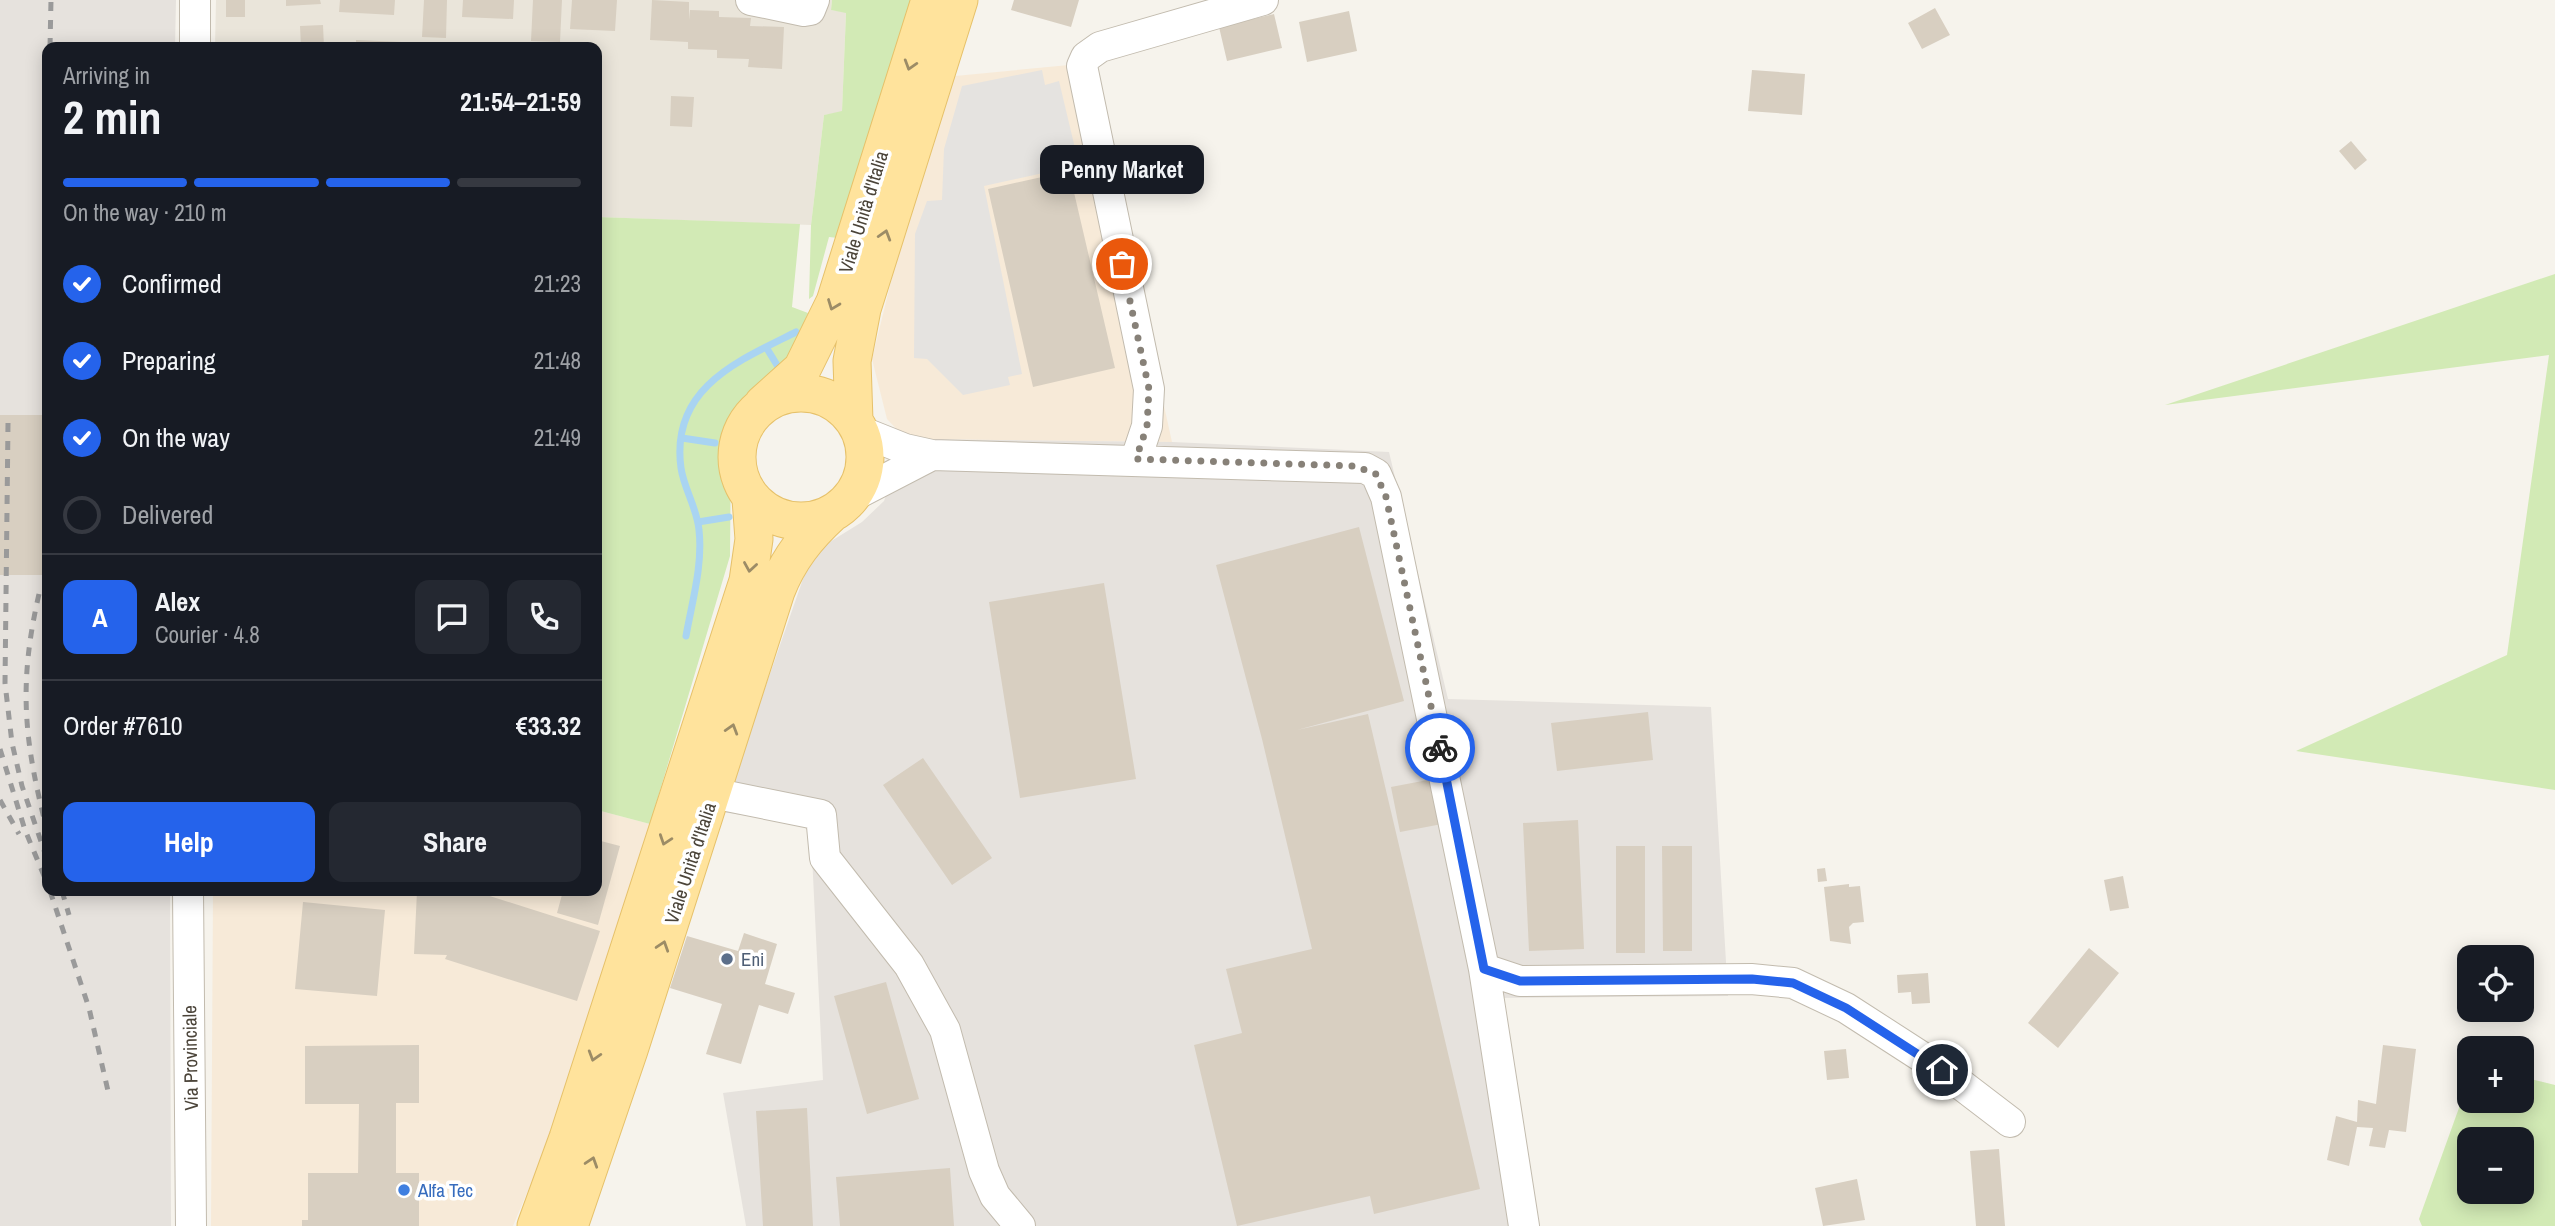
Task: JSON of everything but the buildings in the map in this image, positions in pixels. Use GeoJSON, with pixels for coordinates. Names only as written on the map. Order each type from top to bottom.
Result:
{"type":"FeatureCollection","features":[{"type":"Feature","properties":{"kind":"main road","name":"Viale Unità d'Italia"},"geometry":{"type":"LineString","coordinates":[[536,1226],[568,1138],[748,581],[754,539],[751,499],[740,480],[736,459],[739,438],[748,419],[802,369],[835,302],[930,0]]}},
{"type":"Feature","properties":{"kind":"main road","name":"Viale Unità d'Italia"},"geometry":{"type":"LineString","coordinates":[[569,1226],[783,571],[804,539],[842,505],[865,466],[865,448],[857,426],[852,361],[862,310],[959,0]]}},
{"type":"Feature","properties":{"kind":"main road"},"geometry":{"type":"LineString","coordinates":[[763,404],[782,395],[802,392],[822,396],[841,406],[857,426]]}},
{"type":"Feature","properties":{"kind":"main road"},"geometry":{"type":"LineString","coordinates":[[751,499],[768,513],[789,521],[811,521],[842,505]]}},
{"type":"Feature","properties":{"kind":"street"},"geometry":{"type":"LineString","coordinates":[[195,0],[195,42]]}},
{"type":"Feature","properties":{"kind":"street"},"geometry":{"type":"LineString","coordinates":[[751,0],[804,11],[810,10],[814,0]]}},
{"type":"Feature","properties":{"kind":"street"},"geometry":{"type":"LineString","coordinates":[[1136,459],[1147,426],[1149,389],[1082,66],[1086,57],[1100,47],[1263,0]]}},
{"type":"Feature","properties":{"kind":"street"},"geometry":{"type":"LineString","coordinates":[[857,426],[905,449],[932,455],[1355,466],[1376,474],[1386,497],[1484,969],[1524,1226]]}},
{"type":"Feature","properties":{"kind":"street"},"geometry":{"type":"LineString","coordinates":[[842,505],[932,455]]}},
{"type":"Feature","properties":{"kind":"street"},"geometry":{"type":"LineString","coordinates":[[712,793],[821,815],[825,858],[909,965],[945,1030],[984,1171],[995,1196],[1020,1226]]}},
{"type":"Feature","properties":{"kind":"street","name":"Via Provinciale"},"geometry":{"type":"LineString","coordinates":[[188,896],[191,1226]]}},
{"type":"Feature","properties":{"kind":"street"},"geometry":{"type":"LineString","coordinates":[[1484,969],[1520,981],[1752,979],[1793,983],[1867,1022],[1942,1070],[2010,1122]]}},
{"type":"Feature","properties":{"kind":"shaded area"},"geometry":{"type":"Polygon","coordinates":[[[0,0],[176,0],[175,42],[42,42],[42,896],[170,896],[171,1226],[0,1226],[0,0]]]}},
{"type":"Feature","properties":{"kind":"shaded area"},"geometry":{"type":"Polygon","coordinates":[[[216,0],[832,0],[831,10],[846,12],[842,112],[824,115],[811,225],[602,217],[602,42],[215,42],[216,0]]]}},
{"type":"Feature","properties":{"kind":"shaded area"},"geometry":{"type":"Polygon","coordinates":[[[1069,65],[1089,66],[1172,442],[906,439],[887,419],[872,359],[896,261],[955,76],[1069,65]]]}},
{"type":"Feature","properties":{"kind":"shaded area"},"geometry":{"type":"Polygon","coordinates":[[[1042,70],[1045,85],[1059,81],[1079,165],[984,186],[1022,374],[1008,377],[1010,385],[963,395],[927,359],[914,358],[915,234],[927,201],[942,200],[944,149],[962,86],[1042,70]]]}},
{"type":"Feature","properties":{"kind":"shaded area"},"geometry":{"type":"Polygon","coordinates":[[[906,439],[1172,442],[1389,452],[1448,699],[1711,707],[1728,996],[1488,998],[1513,1226],[746,1226],[723,1093],[823,1080],[811,835],[802,824],[722,812],[812,553],[862,522],[884,501],[906,439]]]}},
{"type":"Feature","properties":{"kind":"shaded area"},"geometry":{"type":"Polygon","coordinates":[[[602,811],[650,824],[556,1124],[513,1226],[211,1226],[213,896],[602,896],[602,811]]]}},
{"type":"Feature","properties":{"kind":"green space"},"geometry":{"type":"Polygon","coordinates":[[[832,0],[913,0],[838,238],[829,237],[813,296],[809,299],[811,225],[824,115],[842,111],[846,13],[831,10],[832,0]]]}},
{"type":"Feature","properties":{"kind":"green space"},"geometry":{"type":"Polygon","coordinates":[[[602,217],[800,224],[792,307],[808,313],[782,373],[759,392],[741,414],[731,444],[730,556],[650,824],[602,811],[602,217]]]}},
{"type":"Feature","properties":{"kind":"green space"},"geometry":{"type":"Polygon","coordinates":[[[2555,274],[2555,790],[2296,751],[2507,655],[2549,355],[2165,405],[2555,274]]]}},
{"type":"Feature","properties":{"kind":"green space"},"geometry":{"type":"Polygon","coordinates":[[[2534,1080],[2555,1085],[2555,1226],[2422,1226],[2419,1219],[2457,1113],[2534,1113],[2534,1080]]]}},
{"type":"Feature","properties":{"kind":"waterway"},"geometry":{"type":"LineString","coordinates":[[686,636],[700,557],[698,522],[681,468],[680,440],[686,417],[697,397],[731,367],[796,332]]}},
{"type":"Feature","properties":{"kind":"waterway"},"geometry":{"type":"LineString","coordinates":[[766,347],[780,370]]}},
{"type":"Feature","properties":{"kind":"waterway"},"geometry":{"type":"LineString","coordinates":[[682,438],[715,443]]}},
{"type":"Feature","properties":{"kind":"waterway"},"geometry":{"type":"LineString","coordinates":[[698,522],[729,517]]}},
{"type":"Feature","properties":{"kind":"railway"},"geometry":{"type":"LineString","coordinates":[[50,42],[51,0]]}},
{"type":"Feature","properties":{"kind":"railway"},"geometry":{"type":"LineString","coordinates":[[8,423],[5,683],[12,743],[22,786],[42,844]]}},
{"type":"Feature","properties":{"kind":"railway"},"geometry":{"type":"LineString","coordinates":[[39,594],[28,657],[26,713],[42,810]]}},
{"type":"Feature","properties":{"kind":"railway"},"geometry":{"type":"LineString","coordinates":[[0,749],[25,830],[42,871]]}},
{"type":"Feature","properties":{"kind":"railway"},"geometry":{"type":"LineString","coordinates":[[0,800],[19,834]]}},
{"type":"Feature","properties":{"kind":"railway"},"geometry":{"type":"LineString","coordinates":[[52,896],[89,1008],[108,1091]]}},
{"type":"Feature","properties":{"kind":"railway"},"geometry":{"type":"LineString","coordinates":[[63,896],[69,915]]}},
{"type":"Feature","properties":{"kind":"way so far"},"geometry":{"type":"LineString","coordinates":[[1122,264],[1149,389],[1147,426],[1136,459],[1355,466],[1376,474],[1386,497],[1440,748]]}},
{"type":"Feature","properties":{"kind":"place","name":"Penny Market"},"geometry":{"type":"Point","coordinates":[1122,264]}},
{"type":"Feature","properties":{"kind":"place","name":"Eni"},"geometry":{"type":"Point","coordinates":[727,959]}},
{"type":"Feature","properties":{"kind":"place","name":"Alfa Tec"},"geometry":{"type":"Point","coordinates":[404,1190]}},
{"type":"Feature","properties":{"kind":"route"},"geometry":{"type":"LineString","coordinates":[[1440,748],[1484,969],[1520,981],[1752,979],[1793,983],[1846,1008],[1942,1070]]}}]}
